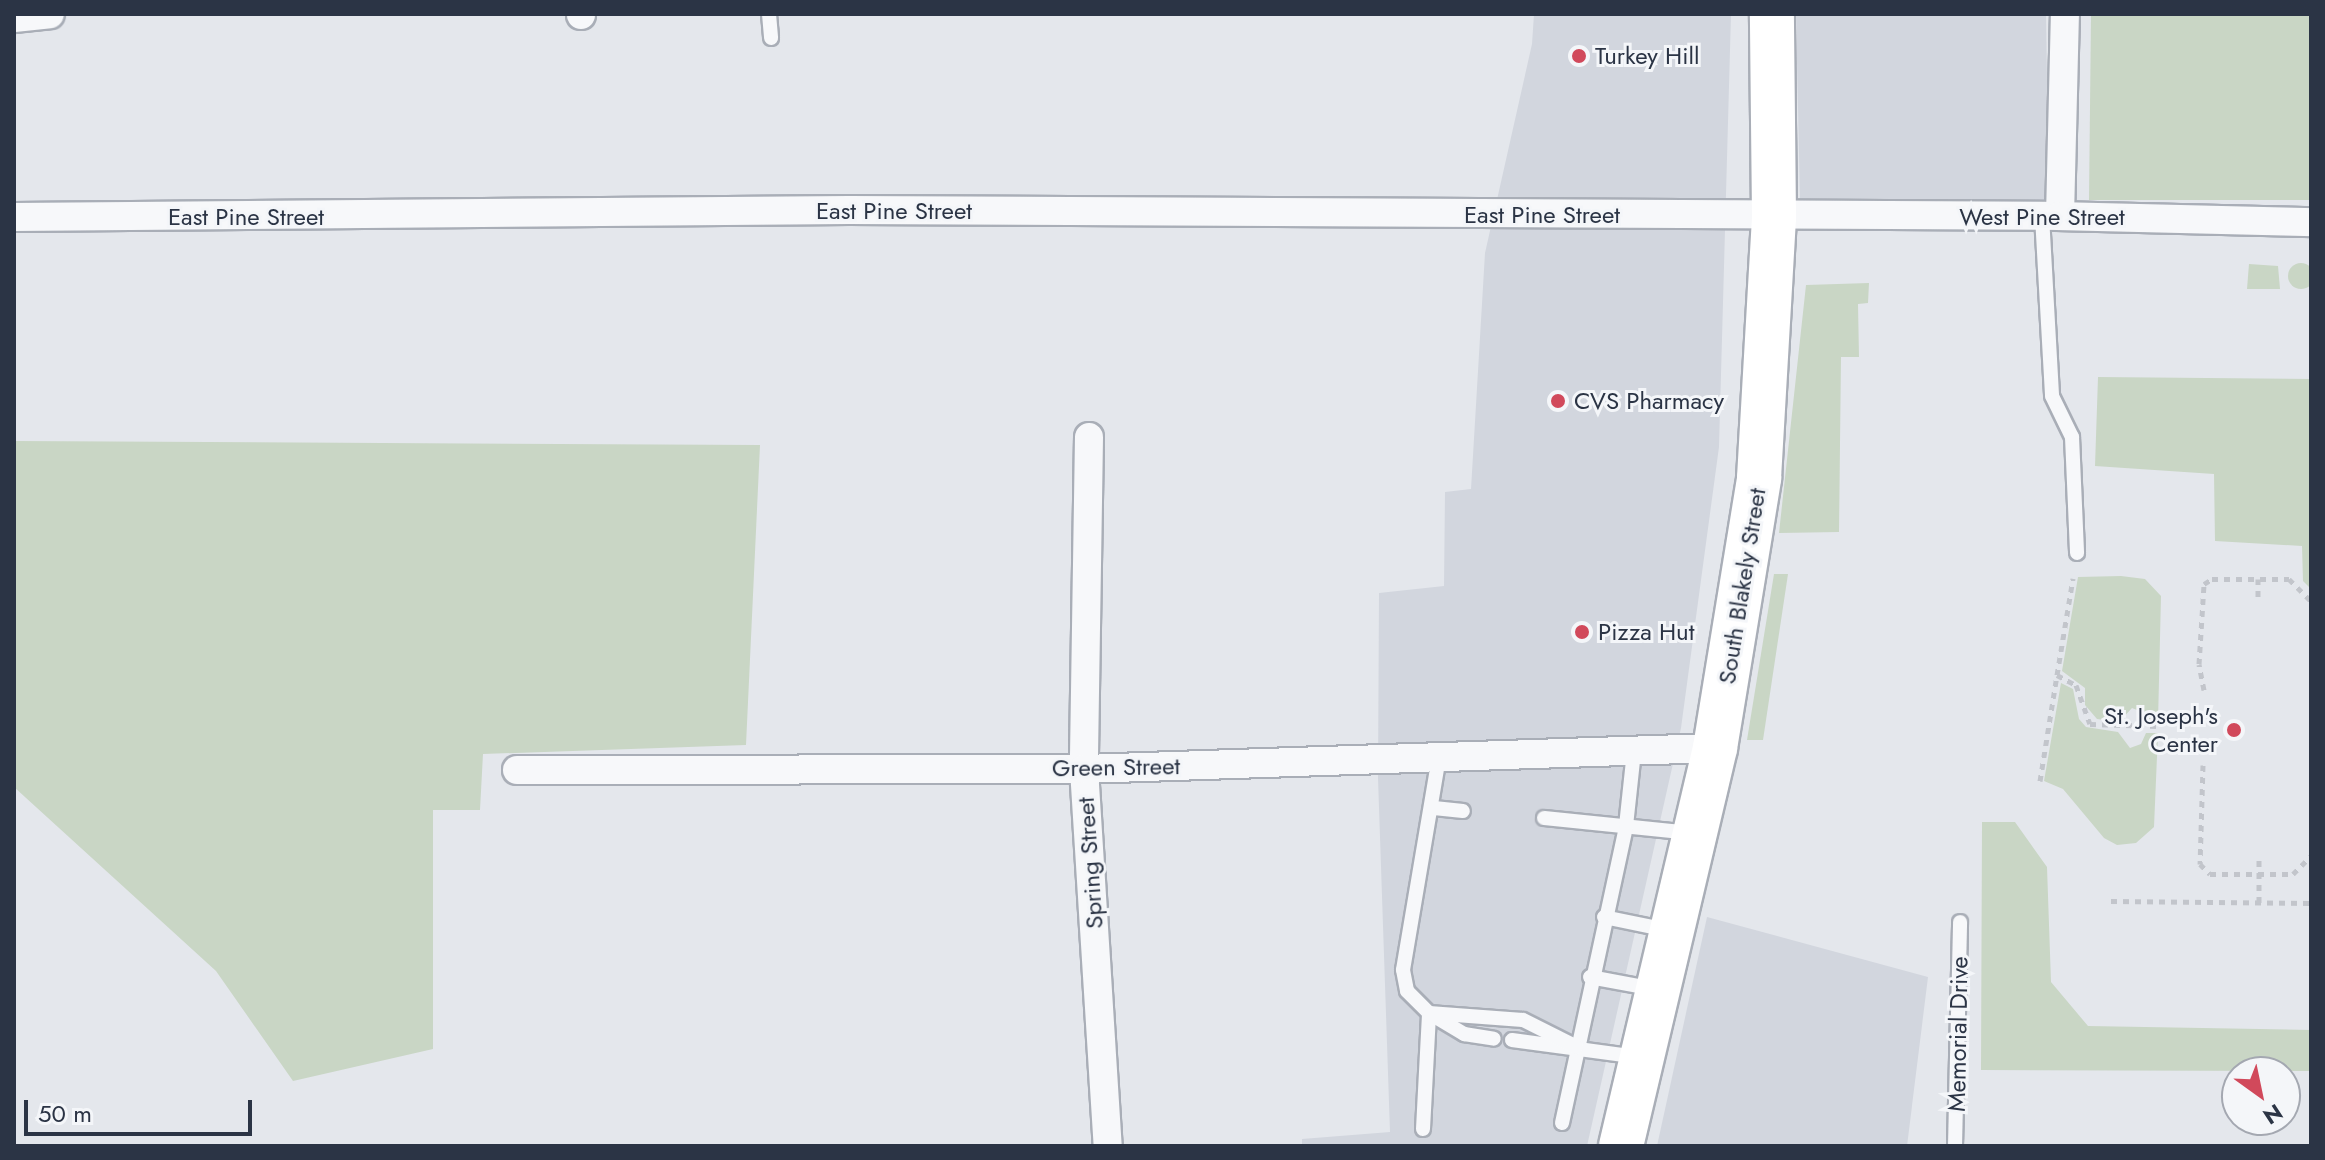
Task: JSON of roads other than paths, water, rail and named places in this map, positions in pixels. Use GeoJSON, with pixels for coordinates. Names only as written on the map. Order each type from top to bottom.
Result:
{"type":"FeatureCollection","features":[{"type":"Feature","properties":{"kind":"main road","name":"South Blakely Street"},"geometry":{"type":"LineString","coordinates":[[1621,1146],[1715,748],[1759,478],[1774,217],[1772,14]]}},
{"type":"Feature","properties":{"kind":"street"},"geometry":{"type":"LineString","coordinates":[[14,18],[50,14]]}},
{"type":"Feature","properties":{"kind":"street"},"geometry":{"type":"LineString","coordinates":[[2051,216],[2065,14]]}},
{"type":"Feature","properties":{"kind":"street","name":"East Pine Street"},"geometry":{"type":"LineString","coordinates":[[14,217],[849,210],[1774,217]]}},
{"type":"Feature","properties":{"kind":"street","name":"West Pine Street"},"geometry":{"type":"LineString","coordinates":[[1774,217],[2051,216],[2311,222]]}},
{"type":"Feature","properties":{"kind":"street","name":"Spring Street"},"geometry":{"type":"LineString","coordinates":[[1089,437],[1084,769],[1108,1146]]}},
{"type":"Feature","properties":{"kind":"street","name":"Green Street"},"geometry":{"type":"LineString","coordinates":[[517,770],[1084,769],[1715,748]]}},
{"type":"Feature","properties":{"kind":"lane"},"geometry":{"type":"LineString","coordinates":[[769,14],[771,38]]}},
{"type":"Feature","properties":{"kind":"lane"},"geometry":{"type":"LineString","coordinates":[[2051,216],[2052,396],[2072,437],[2077,553]]}},
{"type":"Feature","properties":{"kind":"lane"},"geometry":{"type":"LineString","coordinates":[[1562,1123],[1590,977],[1626,826],[1634,751]]}},
{"type":"Feature","properties":{"kind":"lane"},"geometry":{"type":"LineString","coordinates":[[1439,757],[1434,808],[1403,970],[1407,991],[1429,1013],[1464,1034],[1494,1039]]}},
{"type":"Feature","properties":{"kind":"lane"},"geometry":{"type":"LineString","coordinates":[[1434,808],[1463,811]]}},
{"type":"Feature","properties":{"kind":"lane"},"geometry":{"type":"LineString","coordinates":[[1544,818],[1695,834]]}},
{"type":"Feature","properties":{"kind":"lane"},"geometry":{"type":"LineString","coordinates":[[1604,917],[1672,931]]}},
{"type":"Feature","properties":{"kind":"lane","name":"Memorial Drive"},"geometry":{"type":"LineString","coordinates":[[1955,1146],[1960,922]]}},
{"type":"Feature","properties":{"kind":"lane"},"geometry":{"type":"LineString","coordinates":[[1590,977],[1658,990]]}},
{"type":"Feature","properties":{"kind":"lane"},"geometry":{"type":"LineString","coordinates":[[1429,1013],[1523,1020],[1577,1047]]}},
{"type":"Feature","properties":{"kind":"lane"},"geometry":{"type":"LineString","coordinates":[[1423,1129],[1429,1013]]}},
{"type":"Feature","properties":{"kind":"lane"},"geometry":{"type":"LineString","coordinates":[[1512,1040],[1642,1058]]}},
{"type":"Feature","properties":{"kind":"place","name":"Turkey Hill"},"geometry":{"type":"Point","coordinates":[1579,56]}},
{"type":"Feature","properties":{"kind":"place","name":"CVS Pharmacy"},"geometry":{"type":"Point","coordinates":[1558,401]}},
{"type":"Feature","properties":{"kind":"place","name":"Pizza Hut"},"geometry":{"type":"Point","coordinates":[1582,632]}},
{"type":"Feature","properties":{"kind":"place","name":"St. Joseph's Center"},"geometry":{"type":"Point","coordinates":[2234,730]}}]}
